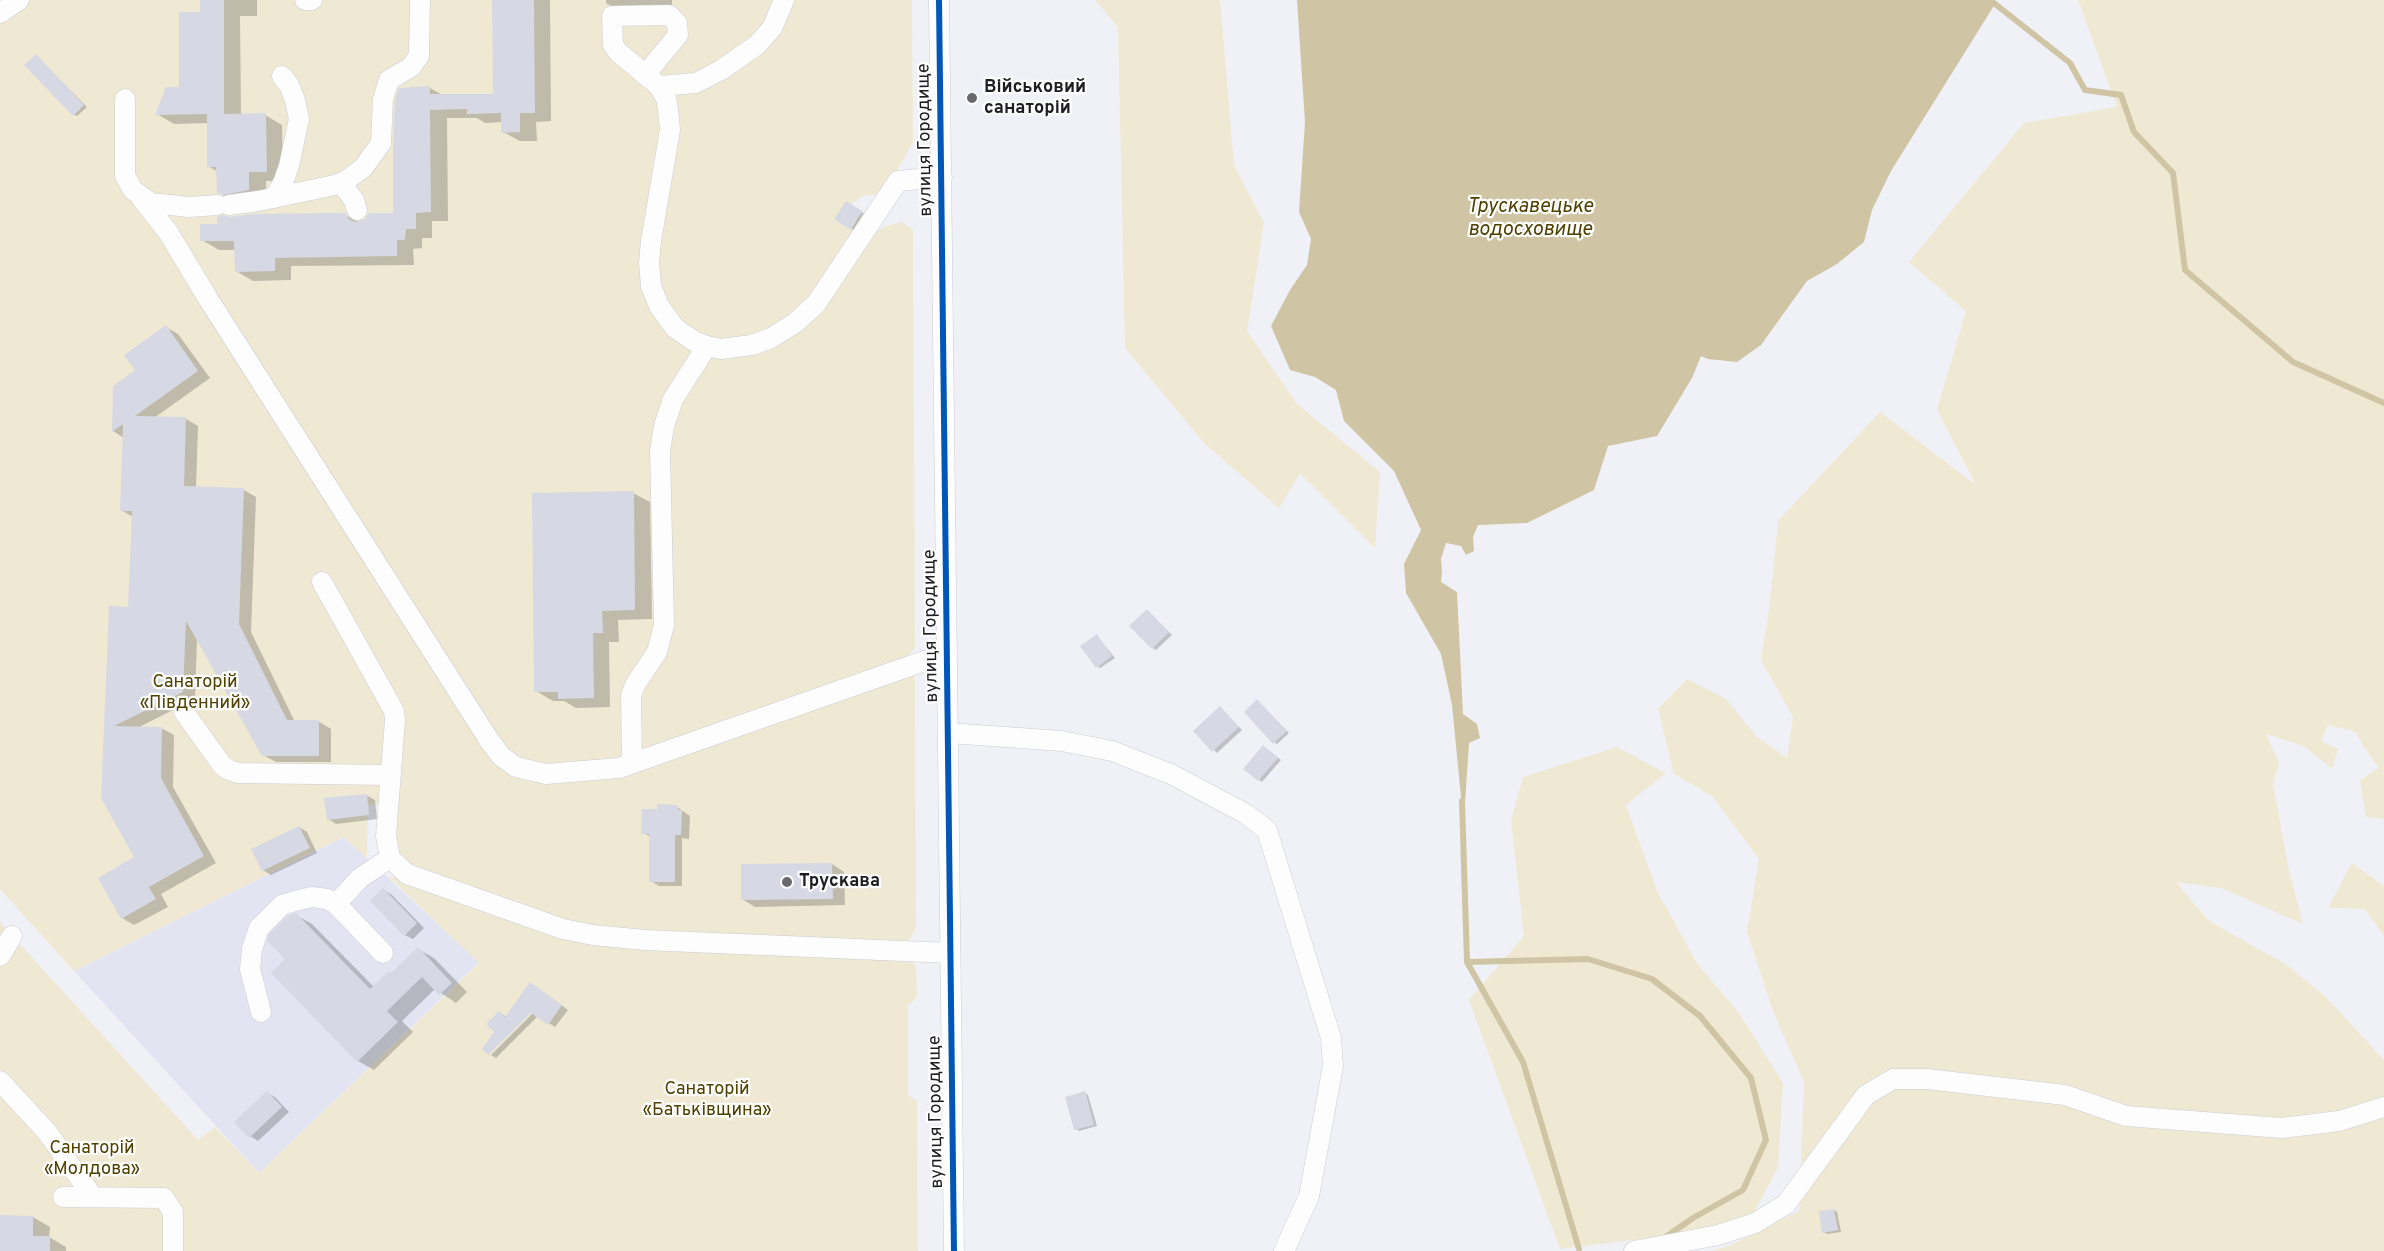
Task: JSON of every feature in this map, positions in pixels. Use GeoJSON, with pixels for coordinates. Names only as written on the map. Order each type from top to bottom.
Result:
{"type":"FeatureCollection","features":[{"type":"Feature","properties":{"kind":"street"},"geometry":{"type":"LineString","coordinates":[[0,13],[19,0]]}},
{"type":"Feature","properties":{"kind":"street"},"geometry":{"type":"LineString","coordinates":[[305,0],[312,0]]}},
{"type":"Feature","properties":{"kind":"street"},"geometry":{"type":"LineString","coordinates":[[142,198],[151,203],[165,205],[223,205],[274,198],[341,183],[363,168],[381,143],[383,99],[389,80],[411,67],[417,60],[420,0]]}},
{"type":"Feature","properties":{"kind":"street"},"geometry":{"type":"LineString","coordinates":[[784,0],[772,28],[757,45],[739,57],[696,83],[652,80],[666,98],[670,130],[651,241],[649,263],[651,286],[659,306],[675,328],[694,341],[721,349],[752,345],[771,338],[795,323],[816,304],[898,181],[942,177]]}},
{"type":"Feature","properties":{"kind":"street","name":"вулиця Городище"},"geometry":{"type":"LineString","coordinates":[[939,0],[954,1251]]}},
{"type":"Feature","properties":{"kind":"street"},"geometry":{"type":"LineString","coordinates":[[274,198],[289,166],[299,119],[295,100],[289,85],[282,76]]}},
{"type":"Feature","properties":{"kind":"street"},"geometry":{"type":"LineString","coordinates":[[124,99],[125,176],[133,190],[168,232],[213,307],[501,756],[516,767],[546,774],[610,770],[947,653]]}},
{"type":"Feature","properties":{"kind":"street"},"geometry":{"type":"LineString","coordinates":[[341,183],[354,200],[357,210]]}},
{"type":"Feature","properties":{"kind":"street"},"geometry":{"type":"LineString","coordinates":[[632,764],[631,696],[635,685],[657,652],[664,625],[660,451],[663,426],[673,399],[707,346]]}},
{"type":"Feature","properties":{"kind":"street"},"geometry":{"type":"LineString","coordinates":[[322,582],[394,711],[386,836],[390,858],[398,867],[416,877],[563,929],[593,935],[645,940],[950,953]]}},
{"type":"Feature","properties":{"kind":"street"},"geometry":{"type":"LineString","coordinates":[[184,712],[222,765],[238,773],[389,775]]}},
{"type":"Feature","properties":{"kind":"street"},"geometry":{"type":"LineString","coordinates":[[949,733],[1062,741],[1112,751],[1173,775],[1246,814],[1267,830],[1331,1038],[1333,1065],[1309,1197],[1284,1251]]}},
{"type":"Feature","properties":{"kind":"street"},"geometry":{"type":"LineString","coordinates":[[336,904],[360,878],[390,858]]}},
{"type":"Feature","properties":{"kind":"street"},"geometry":{"type":"LineString","coordinates":[[261,1012],[250,969],[252,949],[259,928],[282,905],[312,897],[327,899],[336,904],[383,953]]}},
{"type":"Feature","properties":{"kind":"street"},"geometry":{"type":"LineString","coordinates":[[0,956],[12,936]]}},
{"type":"Feature","properties":{"kind":"street"},"geometry":{"type":"LineString","coordinates":[[1634,1251],[1718,1235],[1755,1223],[1786,1204],[1866,1095],[1893,1078],[2065,1095],[2126,1116],[2282,1128],[2339,1121],[2384,1107]]}},
{"type":"Feature","properties":{"kind":"street"},"geometry":{"type":"LineString","coordinates":[[0,1081],[47,1132],[93,1197]]}},
{"type":"Feature","properties":{"kind":"street"},"geometry":{"type":"LineString","coordinates":[[63,1197],[164,1198],[174,1212],[173,1251]]}},
{"type":"Feature","properties":{"kind":"shaded area"},"geometry":{"type":"Polygon","coordinates":[[[344,837],[479,962],[259,1173],[74,971],[344,837]]]}},
{"type":"Feature","properties":{"kind":"green space","name":"Санаторій «Південний»"},"geometry":{"type":"Polygon","coordinates":[[[0,0],[912,0],[913,143],[882,196],[865,195],[851,204],[862,211],[859,216],[864,220],[856,234],[865,250],[876,232],[886,226],[902,222],[913,230],[915,648],[905,659],[915,673],[916,927],[911,938],[906,941],[872,940],[626,929],[567,921],[422,870],[408,862],[399,853],[394,838],[394,802],[368,805],[367,858],[343,837],[74,971],[0,889],[0,0]]]}},
{"type":"Feature","properties":{"kind":"green space"},"geometry":{"type":"Polygon","coordinates":[[[1095,0],[1220,0],[1234,165],[1264,223],[1247,331],[1297,404],[1380,472],[1375,548],[1300,473],[1279,508],[1204,443],[1125,348],[1118,27],[1095,0]]]}},
{"type":"Feature","properties":{"kind":"green space"},"geometry":{"type":"Polygon","coordinates":[[[2078,0],[2384,0],[2384,819],[2366,817],[2360,780],[2379,768],[2356,732],[2328,725],[2321,741],[2338,749],[2332,769],[2304,746],[2266,734],[2279,763],[2273,783],[2289,871],[2303,924],[2221,888],[2176,882],[2209,921],[2287,965],[2326,997],[2384,1060],[2384,1251],[1711,1251],[1729,1246],[1799,1211],[1804,1082],[1773,1011],[1747,932],[1759,859],[1712,796],[1674,774],[1658,709],[1687,679],[1725,698],[1757,737],[1787,758],[1793,717],[1761,660],[1770,603],[1778,521],[1880,412],[1976,485],[1937,410],[1966,311],[1909,262],[2024,123],[2117,107],[2078,0]]]}},
{"type":"Feature","properties":{"kind":"green space"},"geometry":{"type":"Polygon","coordinates":[[[1617,747],[1666,773],[1626,805],[1657,891],[1697,963],[1739,1013],[1783,1083],[1778,1168],[1746,1226],[1560,1249],[1469,1000],[1524,936],[1511,820],[1523,777],[1617,747]]]}},
{"type":"Feature","properties":{"kind":"green space"},"geometry":{"type":"Polygon","coordinates":[[[2352,863],[2384,886],[2384,936],[2365,909],[2328,908],[2352,863]]]}},
{"type":"Feature","properties":{"kind":"green space","name":"Санаторій «Батьківщина»"},"geometry":{"type":"Polygon","coordinates":[[[387,875],[546,934],[585,943],[912,962],[916,966],[917,996],[912,1003],[908,1003],[908,1095],[917,1101],[918,1251],[0,1251],[0,922],[198,1140],[215,1127],[259,1173],[479,963],[387,875]]]}},
{"type":"Feature","properties":{"kind":"water","name":"Трускавецьке водосховище"},"geometry":{"type":"Polygon","coordinates":[[[1297,0],[1992,0],[1995,4],[1891,171],[1872,210],[1864,242],[1837,264],[1807,281],[1761,345],[1737,362],[1708,359],[1701,356],[1692,378],[1657,436],[1608,446],[1594,490],[1527,523],[1478,525],[1473,537],[1474,551],[1466,555],[1461,546],[1446,543],[1441,559],[1441,582],[1457,592],[1463,714],[1477,724],[1480,738],[1469,743],[1465,803],[1462,807],[1452,705],[1441,654],[1406,593],[1404,564],[1421,530],[1394,471],[1344,421],[1336,390],[1315,377],[1290,370],[1271,326],[1290,290],[1307,265],[1311,239],[1299,212],[1305,122],[1297,0]]]}},
{"type":"Feature","properties":{"kind":"building"},"geometry":{"type":"Polygon","coordinates":[[[200,0],[224,0],[224,114],[266,113],[267,172],[249,172],[249,190],[223,195],[217,193],[216,167],[207,167],[207,114],[155,115],[166,87],[179,87],[179,12],[200,12],[200,0]]]}},
{"type":"Feature","properties":{"kind":"building"},"geometry":{"type":"Polygon","coordinates":[[[492,0],[534,0],[535,113],[520,113],[520,132],[501,133],[501,113],[467,114],[467,109],[430,110],[431,212],[416,213],[416,229],[406,229],[405,240],[397,240],[397,256],[275,258],[275,271],[235,272],[234,241],[200,241],[200,224],[217,224],[217,217],[223,215],[231,217],[251,214],[345,213],[355,222],[365,219],[369,213],[393,213],[395,101],[399,88],[430,86],[430,94],[493,94],[492,0]]]}},
{"type":"Feature","properties":{"kind":"building"},"geometry":{"type":"Polygon","coordinates":[[[36,54],[84,105],[73,116],[24,65],[36,54]]]}},
{"type":"Feature","properties":{"kind":"building"},"geometry":{"type":"Polygon","coordinates":[[[846,201],[862,211],[851,230],[834,219],[846,201]]]}},
{"type":"Feature","properties":{"kind":"building"},"geometry":{"type":"Polygon","coordinates":[[[166,325],[198,371],[135,416],[186,417],[184,486],[244,488],[239,624],[287,720],[319,720],[319,756],[262,756],[186,621],[183,692],[114,726],[162,727],[161,778],[204,856],[149,887],[156,899],[121,919],[98,878],[134,857],[101,798],[109,606],[128,607],[132,511],[120,511],[123,424],[112,432],[113,386],[135,370],[124,355],[166,325]]]}},
{"type":"Feature","properties":{"kind":"building"},"geometry":{"type":"Polygon","coordinates":[[[634,491],[635,610],[602,611],[603,633],[593,633],[594,698],[558,699],[558,692],[534,692],[532,493],[634,491]]]}},
{"type":"Feature","properties":{"kind":"building"},"geometry":{"type":"Polygon","coordinates":[[[1147,609],[1169,632],[1152,649],[1129,626],[1147,609]]]}},
{"type":"Feature","properties":{"kind":"building"},"geometry":{"type":"Polygon","coordinates":[[[1097,634],[1112,656],[1096,668],[1080,646],[1097,634]]]}},
{"type":"Feature","properties":{"kind":"building"},"geometry":{"type":"Polygon","coordinates":[[[1257,699],[1287,731],[1273,744],[1244,712],[1257,699]]]}},
{"type":"Feature","properties":{"kind":"building"},"geometry":{"type":"Polygon","coordinates":[[[1220,706],[1239,727],[1212,752],[1193,731],[1220,706]]]}},
{"type":"Feature","properties":{"kind":"building"},"geometry":{"type":"Polygon","coordinates":[[[1263,745],[1278,758],[1258,781],[1243,769],[1263,745]]]}},
{"type":"Feature","properties":{"kind":"building"},"geometry":{"type":"Polygon","coordinates":[[[367,794],[369,815],[327,820],[324,798],[367,794]]]}},
{"type":"Feature","properties":{"kind":"building"},"geometry":{"type":"Polygon","coordinates":[[[657,804],[678,805],[678,810],[682,810],[681,835],[675,835],[675,882],[649,882],[649,834],[641,834],[642,809],[657,809],[657,804]]]}},
{"type":"Feature","properties":{"kind":"building"},"geometry":{"type":"Polygon","coordinates":[[[299,826],[310,848],[262,871],[251,849],[299,826]]]}},
{"type":"Feature","properties":{"kind":"building","name":"Трускава"},"geometry":{"type":"Polygon","coordinates":[[[832,863],[833,899],[741,900],[741,864],[832,863]]]}},
{"type":"Feature","properties":{"kind":"building"},"geometry":{"type":"Polygon","coordinates":[[[383,888],[417,923],[404,936],[370,901],[383,888]]]}},
{"type":"Feature","properties":{"kind":"building"},"geometry":{"type":"Polygon","coordinates":[[[296,913],[370,989],[418,947],[452,983],[439,995],[422,977],[387,1011],[398,1022],[357,1062],[271,973],[285,959],[267,941],[269,934],[288,916],[296,913]]]}},
{"type":"Feature","properties":{"kind":"building"},"geometry":{"type":"Polygon","coordinates":[[[530,982],[562,1005],[548,1025],[531,1013],[488,1055],[482,1049],[494,1032],[486,1024],[499,1011],[505,1017],[530,982]]]}},
{"type":"Feature","properties":{"kind":"building"},"geometry":{"type":"Polygon","coordinates":[[[267,1091],[282,1107],[249,1138],[234,1122],[267,1091]]]}},
{"type":"Feature","properties":{"kind":"building"},"geometry":{"type":"Polygon","coordinates":[[[1085,1091],[1094,1125],[1074,1130],[1065,1097],[1085,1091]]]}},
{"type":"Feature","properties":{"kind":"building"},"geometry":{"type":"Polygon","coordinates":[[[1834,1209],[1838,1230],[1822,1233],[1819,1211],[1834,1209]]]}},
{"type":"Feature","properties":{"kind":"building"},"geometry":{"type":"Polygon","coordinates":[[[0,1215],[33,1216],[33,1236],[50,1236],[50,1251],[0,1251],[0,1215]]]}},
{"type":"Feature","properties":{"kind":"waterway"},"geometry":{"type":"LineString","coordinates":[[1990,0],[2070,63],[2085,90],[2121,95],[2134,132],[2173,173],[2185,270],[2293,362],[2384,403]]}},
{"type":"Feature","properties":{"kind":"waterway"},"geometry":{"type":"LineString","coordinates":[[1462,801],[1467,962],[1523,1062],[1579,1249]]}},
{"type":"Feature","properties":{"kind":"waterway"},"geometry":{"type":"LineString","coordinates":[[1467,962],[1588,959],[1652,979],[1700,1016],[1751,1078],[1766,1140],[1743,1190],[1693,1218],[1664,1238]]}},
{"type":"Feature","properties":{"kind":"cycle path"},"geometry":{"type":"LineString","coordinates":[[939,0],[954,1251]]}},
{"type":"Feature","properties":{"kind":"place","name":"Військовий санаторій"},"geometry":{"type":"Point","coordinates":[972,98]}},
{"type":"Feature","properties":{"kind":"place","name":"Трускава"},"geometry":{"type":"Point","coordinates":[787,882]}},
{"type":"Feature","properties":{"kind":"park label","name":"Санаторій «Молдова»"},"geometry":{"type":"Point","coordinates":[92,1159]}}]}
